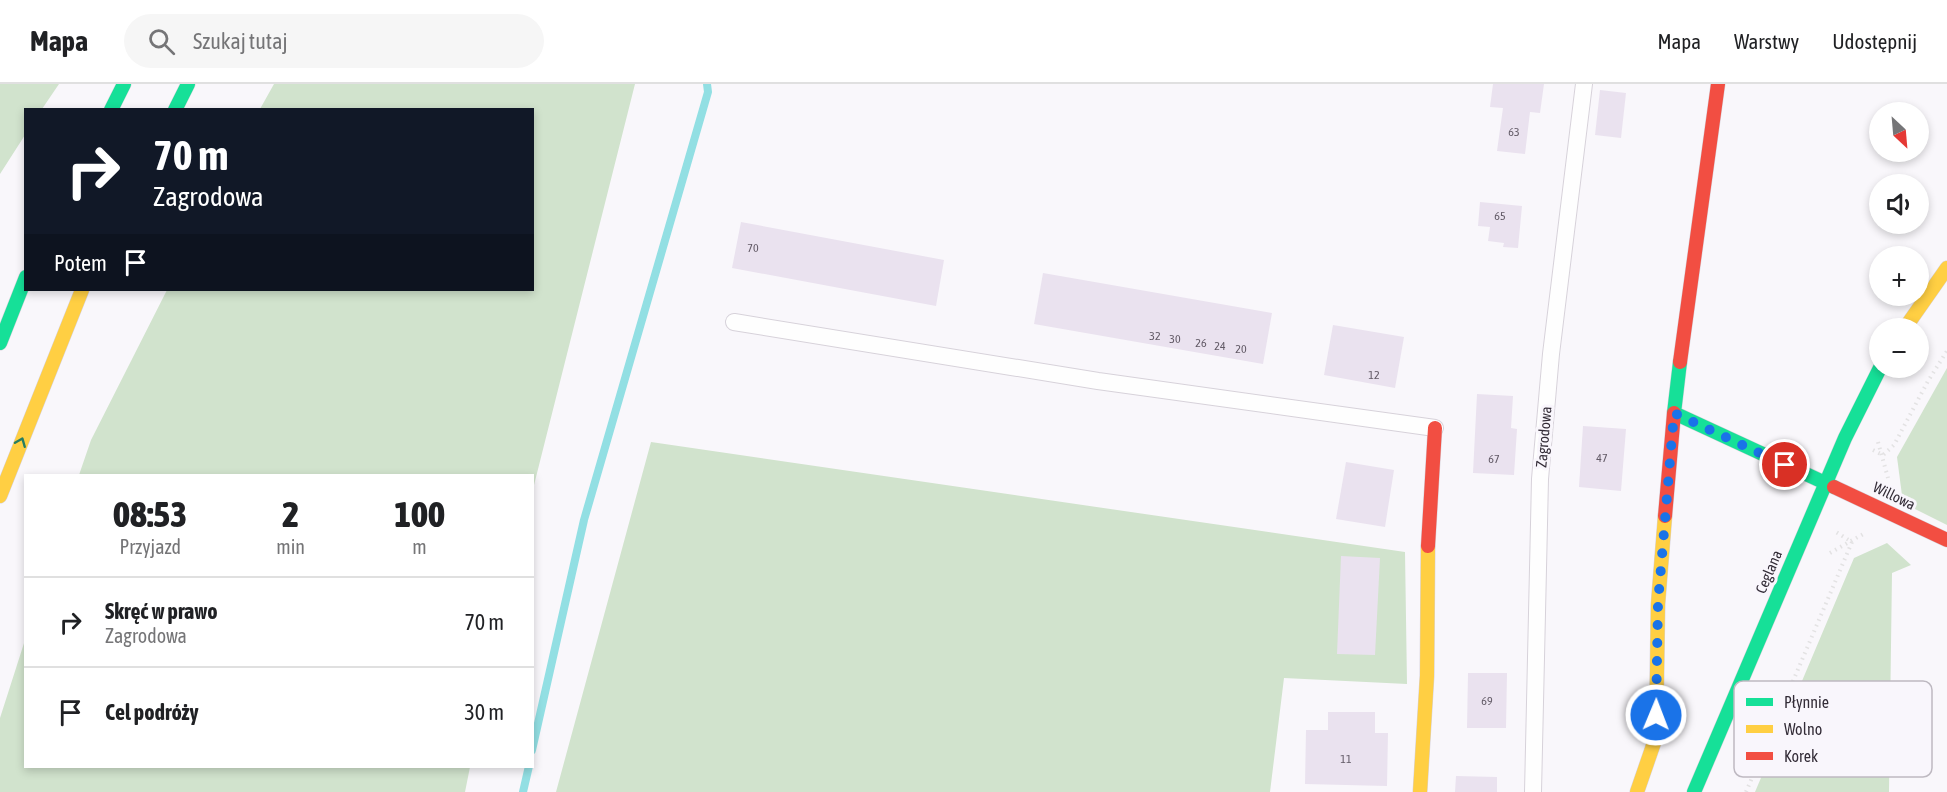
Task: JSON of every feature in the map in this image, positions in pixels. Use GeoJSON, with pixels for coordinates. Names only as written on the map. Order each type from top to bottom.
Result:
{"type":"FeatureCollection","features":[{"type":"Feature","properties":{"kind":"street"},"geometry":{"type":"LineString","coordinates":[[112,108],[124,84]]}},
{"type":"Feature","properties":{"kind":"street"},"geometry":{"type":"LineString","coordinates":[[176,108],[188,84]]}},
{"type":"Feature","properties":{"kind":"street"},"geometry":{"type":"LineString","coordinates":[[1637,792],[1656,737],[1658,603],[1674,413],[1688,284],[1718,84]]}},
{"type":"Feature","properties":{"kind":"street"},"geometry":{"type":"LineString","coordinates":[[1912,318],[1947,268]]}},
{"type":"Feature","properties":{"kind":"street"},"geometry":{"type":"LineString","coordinates":[[0,343],[24,282]]}},
{"type":"Feature","properties":{"kind":"street"},"geometry":{"type":"LineString","coordinates":[[0,496],[82,291]]}},
{"type":"Feature","properties":{"kind":"street","name":"Ceglana"},"geometry":{"type":"LineString","coordinates":[[1741,681],[1826,482],[1875,378]]}},
{"type":"Feature","properties":{"kind":"street"},"geometry":{"type":"LineString","coordinates":[[1674,413],[1826,482]]}},
{"type":"Feature","properties":{"kind":"street"},"geometry":{"type":"LineString","coordinates":[[1420,792],[1427,676],[1428,516],[1435,428]]}},
{"type":"Feature","properties":{"kind":"street","name":"Willowa"},"geometry":{"type":"LineString","coordinates":[[1826,482],[1947,540]]}},
{"type":"Feature","properties":{"kind":"street","name":"Ceglana"},"geometry":{"type":"LineString","coordinates":[[1694,792],[1734,698]]}},
{"type":"Feature","properties":{"kind":"lane","name":"Zagrodowa"},"geometry":{"type":"LineString","coordinates":[[1533,792],[1540,479],[1551,354],[1584,84]]}},
{"type":"Feature","properties":{"kind":"lane"},"geometry":{"type":"LineString","coordinates":[[734,321],[1098,381],[1435,428]]}},
{"type":"Feature","properties":{"kind":"path"},"geometry":{"type":"LineString","coordinates":[[1883,454],[1894,445],[1928,381],[1947,351]]}},
{"type":"Feature","properties":{"kind":"path"},"geometry":{"type":"LineString","coordinates":[[1866,447],[1883,454]]}},
{"type":"Feature","properties":{"kind":"path"},"geometry":{"type":"LineString","coordinates":[[1883,454],[1888,484]]}},
{"type":"Feature","properties":{"kind":"path"},"geometry":{"type":"LineString","coordinates":[[1793,681],[1852,542],[1833,531]]}},
{"type":"Feature","properties":{"kind":"path"},"geometry":{"type":"LineString","coordinates":[[1746,792],[1752,777]]}},
{"type":"Feature","properties":{"kind":"green space"},"geometry":{"type":"Polygon","coordinates":[[[0,84],[59,84],[43,108],[24,108],[24,137],[0,174],[0,84]]]}},
{"type":"Feature","properties":{"kind":"green space"},"geometry":{"type":"Polygon","coordinates":[[[274,84],[635,84],[534,485],[534,474],[79,474],[91,440],[166,291],[534,291],[534,108],[261,108],[274,84]]]}},
{"type":"Feature","properties":{"kind":"green space"},"geometry":{"type":"Polygon","coordinates":[[[1947,368],[1947,525],[1903,503],[1897,457],[1947,368]]]}},
{"type":"Feature","properties":{"kind":"green space"},"geometry":{"type":"Polygon","coordinates":[[[651,442],[1405,552],[1407,684],[1284,678],[1270,792],[556,792],[651,442]]]}},
{"type":"Feature","properties":{"kind":"green space"},"geometry":{"type":"Polygon","coordinates":[[[1887,543],[1911,565],[1892,573],[1891,681],[1802,681],[1854,558],[1887,543]]]}},
{"type":"Feature","properties":{"kind":"green space"},"geometry":{"type":"Polygon","coordinates":[[[24,643],[24,768],[470,768],[465,792],[0,792],[0,718],[24,643]]]}},
{"type":"Feature","properties":{"kind":"green space"},"geometry":{"type":"Polygon","coordinates":[[[1761,777],[1889,777],[1889,792],[1755,792],[1761,777]]]}},
{"type":"Feature","properties":{"kind":"building"},"geometry":{"type":"Polygon","coordinates":[[[1493,84],[1544,84],[1540,113],[1530,112],[1525,154],[1497,151],[1503,108],[1490,107],[1493,84]]]}},
{"type":"Feature","properties":{"kind":"building"},"geometry":{"type":"Polygon","coordinates":[[[1600,90],[1626,93],[1621,138],[1595,135],[1600,90]]]}},
{"type":"Feature","properties":{"kind":"building"},"geometry":{"type":"Polygon","coordinates":[[[1480,202],[1522,206],[1518,248],[1503,247],[1504,243],[1488,241],[1490,227],[1478,226],[1480,202]]]}},
{"type":"Feature","properties":{"kind":"building"},"geometry":{"type":"Polygon","coordinates":[[[741,222],[944,260],[936,306],[732,268],[741,222]]]}},
{"type":"Feature","properties":{"kind":"building"},"geometry":{"type":"Polygon","coordinates":[[[1043,273],[1272,313],[1263,364],[1034,324],[1043,273]]]}},
{"type":"Feature","properties":{"kind":"building"},"geometry":{"type":"Polygon","coordinates":[[[1333,325],[1404,337],[1395,388],[1324,375],[1333,325]]]}},
{"type":"Feature","properties":{"kind":"building"},"geometry":{"type":"Polygon","coordinates":[[[1477,394],[1513,396],[1511,428],[1517,429],[1514,475],[1473,473],[1477,394]]]}},
{"type":"Feature","properties":{"kind":"building"},"geometry":{"type":"Polygon","coordinates":[[[1583,426],[1626,429],[1621,491],[1579,487],[1583,426]]]}},
{"type":"Feature","properties":{"kind":"building"},"geometry":{"type":"Polygon","coordinates":[[[1346,462],[1394,470],[1385,527],[1336,519],[1346,462]]]}},
{"type":"Feature","properties":{"kind":"building"},"geometry":{"type":"Polygon","coordinates":[[[1341,556],[1380,558],[1375,655],[1337,654],[1341,556]]]}},
{"type":"Feature","properties":{"kind":"building"},"geometry":{"type":"Polygon","coordinates":[[[1468,673],[1507,673],[1506,728],[1467,728],[1468,673]]]}},
{"type":"Feature","properties":{"kind":"building"},"geometry":{"type":"Polygon","coordinates":[[[1328,712],[1375,712],[1375,733],[1388,733],[1387,786],[1305,784],[1306,730],[1328,730],[1328,712]]]}},
{"type":"Feature","properties":{"kind":"building"},"geometry":{"type":"Polygon","coordinates":[[[1456,776],[1497,777],[1497,792],[1455,792],[1456,776]]]}},
{"type":"Feature","properties":{"kind":"waterway"},"geometry":{"type":"LineString","coordinates":[[534,741],[584,520],[708,92],[707,84]]}},
{"type":"Feature","properties":{"kind":"waterway"},"geometry":{"type":"LineString","coordinates":[[523,792],[529,768]]}},
{"type":"Feature","properties":{"kind":"traffic: fast"},"geometry":{"type":"LineString","coordinates":[[112,108],[124,84]]}},
{"type":"Feature","properties":{"kind":"traffic: fast"},"geometry":{"type":"LineString","coordinates":[[176,108],[188,84]]}},
{"type":"Feature","properties":{"kind":"traffic: fast"},"geometry":{"type":"LineString","coordinates":[[0,343],[24,282]]}},
{"type":"Feature","properties":{"kind":"traffic: fast"},"geometry":{"type":"LineString","coordinates":[[1680,362],[1674,413],[1834,487]]}},
{"type":"Feature","properties":{"kind":"traffic: fast"},"geometry":{"type":"LineString","coordinates":[[1741,681],[1845,438],[1875,378]]}},
{"type":"Feature","properties":{"kind":"traffic: fast"},"geometry":{"type":"LineString","coordinates":[[1694,792],[1734,698]]}},
{"type":"Feature","properties":{"kind":"traffic: slow"},"geometry":{"type":"LineString","coordinates":[[1912,318],[1947,268]]}},
{"type":"Feature","properties":{"kind":"traffic: slow"},"geometry":{"type":"LineString","coordinates":[[0,496],[82,291]]}},
{"type":"Feature","properties":{"kind":"traffic: slow"},"geometry":{"type":"LineString","coordinates":[[1637,792],[1656,737],[1658,604],[1665,516]]}},
{"type":"Feature","properties":{"kind":"traffic: slow"},"geometry":{"type":"LineString","coordinates":[[1420,792],[1427,676],[1428,546]]}},
{"type":"Feature","properties":{"kind":"traffic: jam"},"geometry":{"type":"LineString","coordinates":[[1680,362],[1718,84]]}},
{"type":"Feature","properties":{"kind":"traffic: jam"},"geometry":{"type":"LineString","coordinates":[[1665,516],[1674,413]]}},
{"type":"Feature","properties":{"kind":"traffic: jam"},"geometry":{"type":"LineString","coordinates":[[1428,546],[1435,428]]}},
{"type":"Feature","properties":{"kind":"traffic: jam"},"geometry":{"type":"LineString","coordinates":[[1834,487],[1947,540]]}},
{"type":"Feature","properties":{"kind":"route"},"geometry":{"type":"LineString","coordinates":[[1656,715],[1658,603],[1674,413],[1785,465]]}}]}
